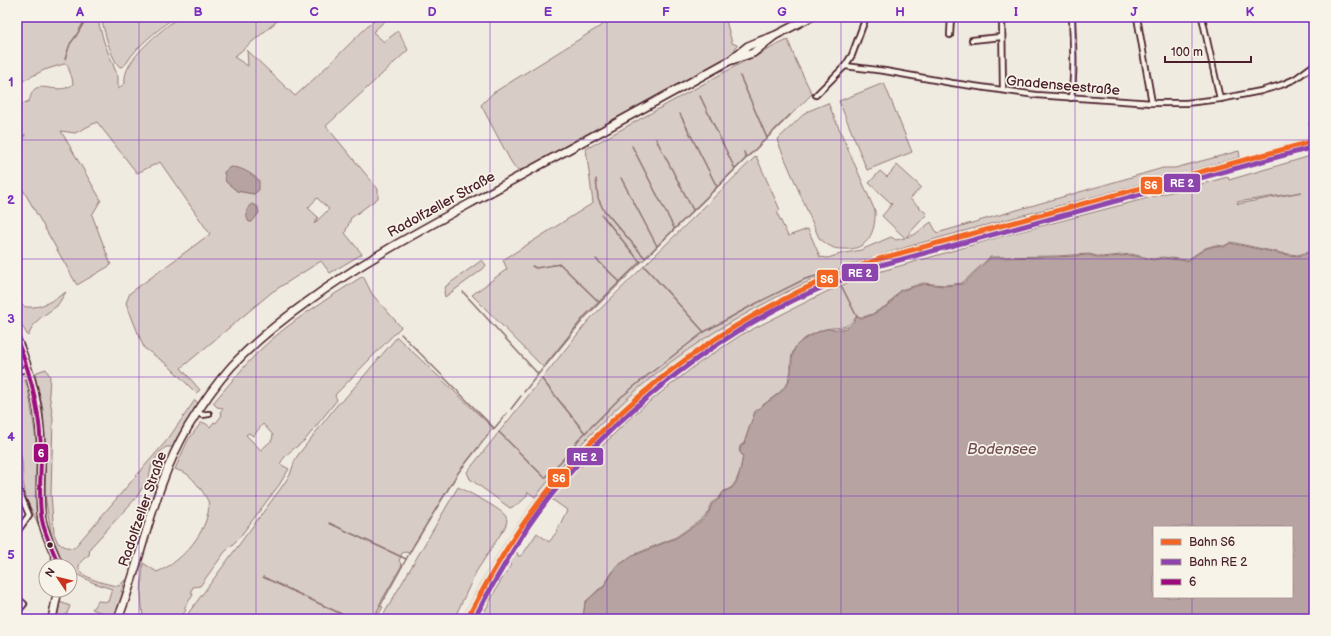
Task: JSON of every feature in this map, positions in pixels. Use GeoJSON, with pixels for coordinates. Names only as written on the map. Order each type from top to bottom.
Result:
{"type":"FeatureCollection","features":[{"type":"Feature","properties":{"kind":"street","name":"Radolfzeller Straße"},"geometry":{"type":"LineString","coordinates":[[118,619],[164,478],[180,442],[198,412],[230,368],[275,325],[340,278],[421,230],[729,61],[753,53],[774,36],[811,17]]}},
{"type":"Feature","properties":{"kind":"street"},"geometry":{"type":"LineString","coordinates":[[816,95],[845,66],[852,55],[866,17]]}},
{"type":"Feature","properties":{"kind":"street"},"geometry":{"type":"LineString","coordinates":[[950,35],[951,17]]}},
{"type":"Feature","properties":{"kind":"street"},"geometry":{"type":"LineString","coordinates":[[1002,17],[1001,37],[1003,90]]}},
{"type":"Feature","properties":{"kind":"street"},"geometry":{"type":"LineString","coordinates":[[1071,98],[1074,68],[1072,17]]}},
{"type":"Feature","properties":{"kind":"street"},"geometry":{"type":"LineString","coordinates":[[1137,17],[1152,103]]}},
{"type":"Feature","properties":{"kind":"street"},"geometry":{"type":"LineString","coordinates":[[1202,17],[1220,99]]}},
{"type":"Feature","properties":{"kind":"street"},"geometry":{"type":"LineString","coordinates":[[972,40],[1001,37]]}},
{"type":"Feature","properties":{"kind":"street","name":"Gnadenseestraße"},"geometry":{"type":"LineString","coordinates":[[845,66],[1036,95],[1152,103],[1186,103],[1220,99],[1261,91],[1295,79],[1314,65]]}},
{"type":"Feature","properties":{"kind":"street"},"geometry":{"type":"LineString","coordinates":[[17,340],[28,368],[35,393],[42,448],[40,504],[42,520],[56,558]]}},
{"type":"Feature","properties":{"kind":"street"},"geometry":{"type":"LineString","coordinates":[[17,372],[28,368]]}},
{"type":"Feature","properties":{"kind":"street"},"geometry":{"type":"LineString","coordinates":[[198,412],[202,415],[209,414]]}},
{"type":"Feature","properties":{"kind":"street"},"geometry":{"type":"LineString","coordinates":[[17,456],[17,479],[19,491],[29,515],[17,532]]}},
{"type":"Feature","properties":{"kind":"street"},"geometry":{"type":"LineString","coordinates":[[17,598],[24,604],[17,612]]}},
{"type":"Feature","properties":{"kind":"street"},"geometry":{"type":"LineString","coordinates":[[52,619],[56,598]]}},
{"type":"Feature","properties":{"kind":"shaded area"},"geometry":{"type":"Polygon","coordinates":[[[17,17],[97,17],[104,42],[118,77],[118,89],[125,83],[126,74],[130,65],[144,46],[179,17],[282,17],[234,57],[248,66],[247,50],[295,96],[377,17],[389,17],[373,32],[384,42],[398,31],[408,50],[326,126],[378,189],[378,198],[351,218],[345,233],[362,254],[330,273],[321,261],[272,292],[181,368],[200,390],[196,393],[168,365],[144,348],[126,303],[130,293],[210,234],[160,162],[137,173],[97,122],[75,133],[61,131],[101,200],[92,215],[111,265],[77,285],[17,179],[17,152],[22,148],[25,134],[17,140],[17,109],[22,104],[29,101],[35,89],[42,87],[63,89],[73,84],[72,78],[67,64],[64,64],[44,70],[17,84],[17,17]],[[224,172],[226,182],[237,191],[254,194],[224,172]],[[317,198],[308,208],[318,217],[314,224],[329,209],[317,198]]]}},
{"type":"Feature","properties":{"kind":"shaded area"},"geometry":{"type":"Polygon","coordinates":[[[101,17],[174,17],[147,39],[131,56],[126,64],[120,67],[111,51],[101,17]]]}},
{"type":"Feature","properties":{"kind":"shaded area"},"geometry":{"type":"Polygon","coordinates":[[[615,17],[725,17],[732,43],[737,45],[732,54],[718,64],[526,168],[521,170],[516,169],[481,105],[493,93],[615,17]]]}},
{"type":"Feature","properties":{"kind":"shaded area"},"geometry":{"type":"Polygon","coordinates":[[[788,40],[796,61],[812,94],[586,317],[544,368],[472,295],[507,269],[503,260],[593,203],[586,149],[743,62],[788,40]]]}},
{"type":"Feature","properties":{"kind":"shaded area"},"geometry":{"type":"Polygon","coordinates":[[[884,83],[912,152],[867,170],[839,101],[884,83]]]}},
{"type":"Feature","properties":{"kind":"shaded area"},"geometry":{"type":"Polygon","coordinates":[[[828,103],[875,211],[874,226],[869,238],[859,247],[852,249],[835,248],[819,238],[777,140],[806,112],[828,103]]]}},
{"type":"Feature","properties":{"kind":"shaded area"},"geometry":{"type":"Polygon","coordinates":[[[1314,136],[1314,148],[921,255],[872,270],[824,287],[733,335],[690,363],[611,429],[576,466],[545,504],[513,550],[474,619],[461,619],[477,586],[504,542],[535,497],[585,439],[641,385],[682,354],[726,325],[773,299],[820,277],[869,258],[1314,136]]]}},
{"type":"Feature","properties":{"kind":"shaded area"},"geometry":{"type":"Polygon","coordinates":[[[1239,151],[1240,157],[975,228],[871,258],[795,288],[754,309],[720,329],[671,362],[641,386],[599,426],[573,453],[535,497],[528,492],[523,500],[510,508],[470,479],[467,472],[589,320],[756,156],[780,210],[778,215],[788,236],[808,229],[820,257],[828,258],[861,250],[891,237],[896,240],[905,238],[882,216],[892,204],[869,183],[880,171],[887,177],[897,165],[921,187],[910,199],[927,214],[906,237],[914,235],[931,222],[937,233],[1163,168],[1175,168],[1239,151]]]}},
{"type":"Feature","properties":{"kind":"shaded area"},"geometry":{"type":"Polygon","coordinates":[[[1314,155],[1314,250],[1298,255],[1281,253],[1231,242],[1224,246],[1215,245],[1205,248],[1187,260],[1163,257],[1153,259],[1131,254],[1101,257],[1089,254],[990,257],[962,283],[945,285],[923,283],[900,290],[889,304],[872,314],[863,317],[856,317],[849,324],[842,327],[822,330],[805,338],[796,346],[792,354],[791,372],[788,382],[780,392],[755,411],[744,443],[740,446],[739,451],[743,456],[740,471],[732,487],[723,492],[719,498],[711,503],[708,512],[702,519],[676,537],[633,555],[616,566],[603,587],[585,602],[583,619],[481,619],[497,587],[511,565],[506,560],[513,550],[517,552],[518,556],[520,556],[523,554],[537,533],[549,542],[556,533],[567,510],[550,498],[576,466],[581,467],[644,406],[696,365],[741,335],[826,292],[864,276],[1003,236],[1228,177],[1229,180],[1314,155]],[[1302,192],[1237,202],[1238,204],[1302,192]]]}},
{"type":"Feature","properties":{"kind":"shaded area"},"geometry":{"type":"Polygon","coordinates":[[[482,260],[486,265],[483,269],[445,297],[444,292],[446,286],[482,260]]]}},
{"type":"Feature","properties":{"kind":"shaded area"},"geometry":{"type":"Polygon","coordinates":[[[363,276],[372,294],[401,327],[335,395],[337,400],[305,440],[283,459],[280,464],[289,469],[279,485],[239,538],[224,553],[200,586],[193,587],[191,591],[193,595],[184,608],[186,610],[180,619],[143,619],[141,593],[143,563],[157,572],[166,568],[182,556],[196,540],[208,513],[209,504],[200,488],[187,474],[175,469],[188,440],[201,423],[205,423],[210,427],[214,422],[216,423],[222,415],[220,413],[223,408],[217,407],[213,403],[259,351],[296,320],[363,276]],[[263,424],[253,436],[249,433],[246,435],[261,450],[272,440],[273,435],[263,424]]]}},
{"type":"Feature","properties":{"kind":"shaded area"},"geometry":{"type":"Polygon","coordinates":[[[66,292],[57,306],[40,318],[33,326],[28,336],[21,325],[18,316],[17,308],[19,304],[26,307],[37,306],[48,303],[66,292]]]}},
{"type":"Feature","properties":{"kind":"shaded area"},"geometry":{"type":"Polygon","coordinates":[[[397,337],[493,428],[458,473],[409,553],[402,553],[399,561],[402,565],[379,605],[383,607],[376,619],[184,619],[281,488],[290,475],[298,455],[337,405],[346,397],[397,337]]]}},
{"type":"Feature","properties":{"kind":"shaded area"},"geometry":{"type":"Polygon","coordinates":[[[46,369],[50,377],[49,393],[53,418],[51,494],[54,534],[58,543],[66,547],[74,548],[168,439],[195,400],[199,404],[173,447],[166,447],[160,452],[152,464],[149,477],[136,498],[90,548],[89,555],[79,565],[79,570],[86,576],[103,583],[119,586],[126,579],[114,619],[99,619],[102,613],[92,609],[98,601],[108,602],[112,589],[94,583],[78,575],[78,558],[60,558],[52,539],[45,495],[43,410],[35,375],[37,372],[46,369]]]}},
{"type":"Feature","properties":{"kind":"shaded area"},"geometry":{"type":"Polygon","coordinates":[[[17,375],[25,380],[28,388],[36,439],[39,526],[26,498],[23,481],[22,461],[17,439],[17,375]]]}},
{"type":"Feature","properties":{"kind":"shaded area"},"geometry":{"type":"Polygon","coordinates":[[[458,487],[499,510],[507,518],[507,522],[476,572],[454,619],[381,619],[458,487]]]}},
{"type":"Feature","properties":{"kind":"shaded area"},"geometry":{"type":"Polygon","coordinates":[[[60,602],[70,606],[66,616],[73,619],[57,619],[60,602]]]}},
{"type":"Feature","properties":{"kind":"water"},"geometry":{"type":"Polygon","coordinates":[[[230,167],[242,169],[259,180],[259,190],[254,194],[237,191],[226,182],[224,172],[230,167]]]}},
{"type":"Feature","properties":{"kind":"water"},"geometry":{"type":"Polygon","coordinates":[[[252,204],[258,207],[259,213],[252,222],[249,222],[247,212],[249,206],[252,204]]]}},
{"type":"Feature","properties":{"kind":"water","name":"Bodensee"},"geometry":{"type":"Polygon","coordinates":[[[1230,243],[1298,256],[1314,251],[1314,619],[583,619],[585,603],[603,588],[617,566],[633,556],[676,538],[703,520],[709,512],[712,504],[719,499],[723,492],[732,488],[737,481],[740,471],[743,456],[740,452],[741,446],[744,444],[754,414],[785,388],[790,379],[792,359],[795,349],[799,343],[807,338],[827,329],[846,328],[851,325],[857,317],[863,318],[872,315],[889,305],[900,291],[924,284],[945,286],[963,284],[990,258],[1089,255],[1101,258],[1131,255],[1153,260],[1163,258],[1187,261],[1205,249],[1215,246],[1224,247],[1230,243]]]}},
{"type":"Feature","properties":{"kind":"waterway"},"geometry":{"type":"LineString","coordinates":[[65,59],[70,44],[87,17]]}},
{"type":"Feature","properties":{"kind":"waterway"},"geometry":{"type":"LineString","coordinates":[[740,76],[767,138]]}},
{"type":"Feature","properties":{"kind":"waterway"},"geometry":{"type":"LineString","coordinates":[[700,96],[735,169]]}},
{"type":"Feature","properties":{"kind":"waterway"},"geometry":{"type":"LineString","coordinates":[[680,114],[717,187]]}},
{"type":"Feature","properties":{"kind":"waterway"},"geometry":{"type":"LineString","coordinates":[[645,258],[790,115]]}},
{"type":"Feature","properties":{"kind":"waterway"},"geometry":{"type":"LineString","coordinates":[[656,139],[693,210]]}},
{"type":"Feature","properties":{"kind":"waterway"},"geometry":{"type":"LineString","coordinates":[[632,146],[674,228]]}},
{"type":"Feature","properties":{"kind":"waterway"},"geometry":{"type":"LineString","coordinates":[[744,152],[746,158]]}},
{"type":"Feature","properties":{"kind":"waterway"},"geometry":{"type":"LineString","coordinates":[[621,178],[657,246]]}},
{"type":"Feature","properties":{"kind":"waterway"},"geometry":{"type":"LineString","coordinates":[[596,179],[598,198],[603,209],[645,258]]}},
{"type":"Feature","properties":{"kind":"waterway"},"geometry":{"type":"LineString","coordinates":[[602,215],[640,262]]}},
{"type":"Feature","properties":{"kind":"waterway"},"geometry":{"type":"LineString","coordinates":[[596,259],[619,281]]}},
{"type":"Feature","properties":{"kind":"waterway"},"geometry":{"type":"LineString","coordinates":[[524,392],[585,316],[641,261]]}},
{"type":"Feature","properties":{"kind":"waterway"},"geometry":{"type":"LineString","coordinates":[[532,266],[536,268],[560,264],[599,302]]}},
{"type":"Feature","properties":{"kind":"waterway"},"geometry":{"type":"LineString","coordinates":[[644,266],[704,332]]}},
{"type":"Feature","properties":{"kind":"waterway"},"geometry":{"type":"LineString","coordinates":[[499,432],[545,478],[580,438],[620,398],[704,332],[805,279],[820,275],[827,276]]}},
{"type":"Feature","properties":{"kind":"waterway"},"geometry":{"type":"LineString","coordinates":[[842,287],[857,317]]}},
{"type":"Feature","properties":{"kind":"waterway"},"geometry":{"type":"LineString","coordinates":[[463,292],[538,374]]}},
{"type":"Feature","properties":{"kind":"waterway"},"geometry":{"type":"LineString","coordinates":[[401,334],[494,428]]}},
{"type":"Feature","properties":{"kind":"waterway"},"geometry":{"type":"LineString","coordinates":[[541,378],[585,433]]}},
{"type":"Feature","properties":{"kind":"waterway"},"geometry":{"type":"LineString","coordinates":[[511,409],[521,396]]}},
{"type":"Feature","properties":{"kind":"waterway"},"geometry":{"type":"LineString","coordinates":[[493,430],[507,413]]}},
{"type":"Feature","properties":{"kind":"waterway"},"geometry":{"type":"LineString","coordinates":[[373,619],[414,545],[458,473],[488,435]]}},
{"type":"Feature","properties":{"kind":"waterway"},"geometry":{"type":"LineString","coordinates":[[329,523],[406,559]]}},
{"type":"Feature","properties":{"kind":"waterway"},"geometry":{"type":"LineString","coordinates":[[263,577],[352,619]]}},
{"type":"Feature","properties":{"kind":"rail line","name":"S6"},"geometry":{"type":"LineString","coordinates":[[467,619],[495,569],[526,520],[552,486],[581,453],[644,392],[678,365],[714,340],[752,317],[812,285],[879,259],[1314,141]]}},
{"type":"Feature","properties":{"kind":"transit line"},"geometry":{"type":"LineString","coordinates":[[474,619],[514,548],[529,525],[554,491],[583,458],[614,427],[683,369],[720,343],[757,320],[815,290],[881,265],[1314,147]]}},
{"type":"Feature","properties":{"kind":"transit line","name":"6"},"geometry":{"type":"LineString","coordinates":[[17,340],[35,397],[41,441],[40,496],[42,520],[45,532],[56,558]]}}]}
